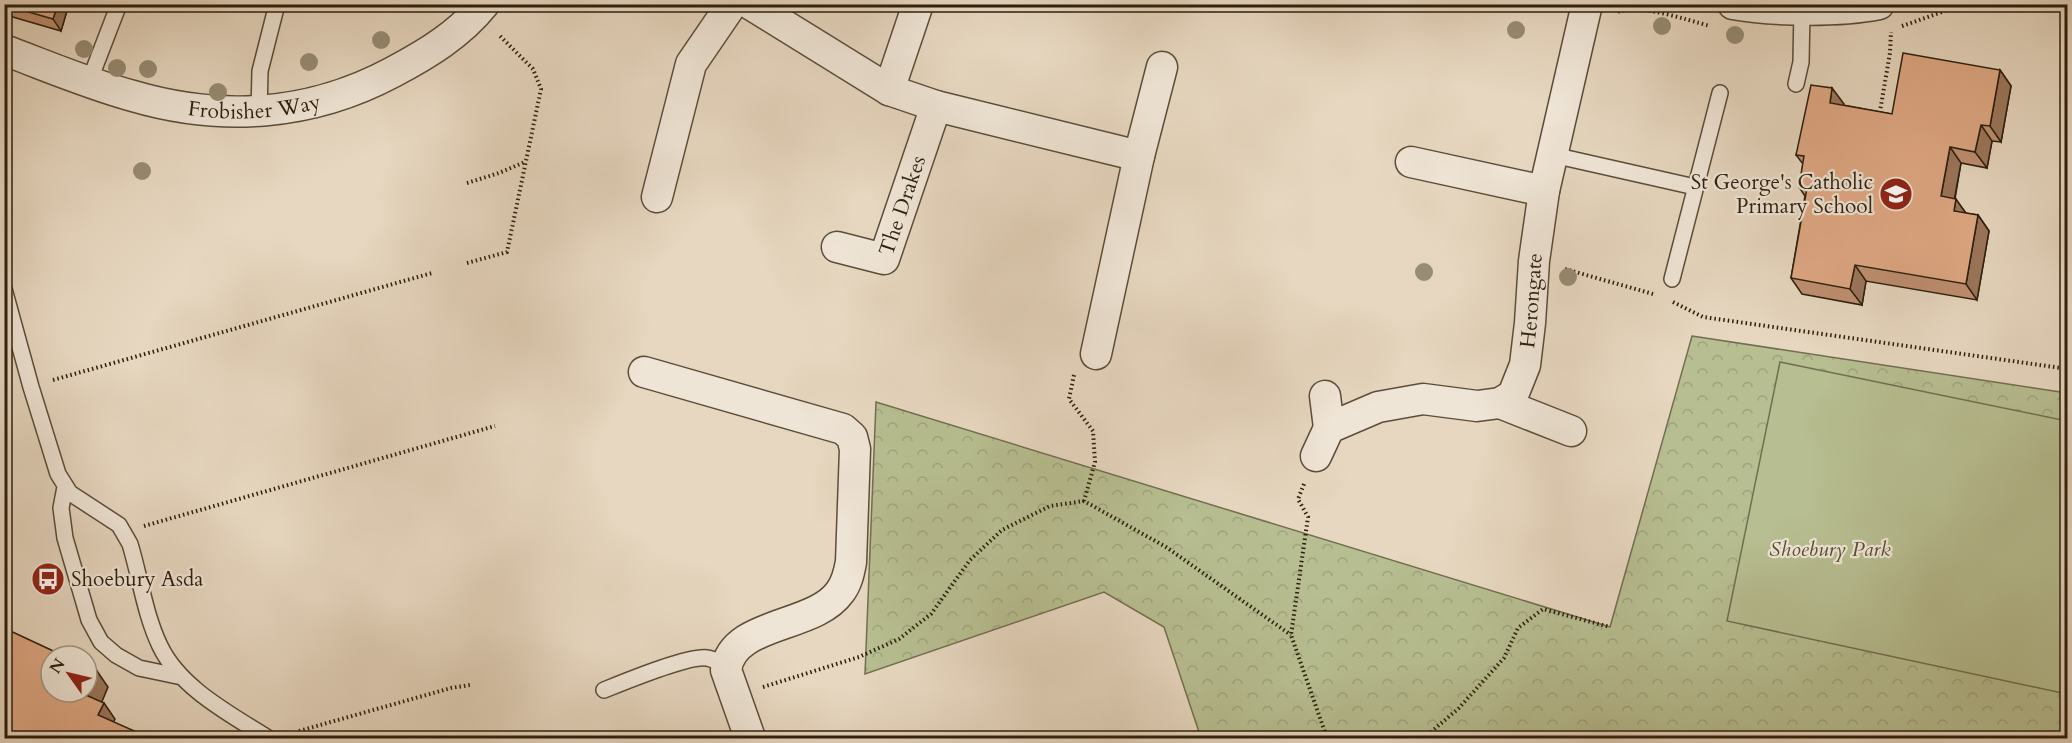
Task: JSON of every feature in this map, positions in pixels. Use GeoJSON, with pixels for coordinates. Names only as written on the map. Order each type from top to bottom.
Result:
{"type":"FeatureCollection","features":[{"type":"Feature","properties":{"kind":"street","name":"Frobisher Way"},"geometry":{"type":"LineString","coordinates":[[4,50],[89,82],[133,96],[182,107],[228,112],[283,110],[328,99],[372,84],[417,59],[457,32],[484,4]]}},
{"type":"Feature","properties":{"kind":"street"},"geometry":{"type":"LineString","coordinates":[[657,196],[691,64],[732,4]]}},
{"type":"Feature","properties":{"kind":"street"},"geometry":{"type":"LineString","coordinates":[[750,4],[889,90],[936,106],[1139,156]]}},
{"type":"Feature","properties":{"kind":"street"},"geometry":{"type":"LineString","coordinates":[[889,90],[918,4]]}},
{"type":"Feature","properties":{"kind":"street"},"geometry":{"type":"LineString","coordinates":[[1731,10],[1867,7],[1884,21]]}},
{"type":"Feature","properties":{"kind":"street","name":"Herongate"},"geometry":{"type":"LineString","coordinates":[[1500,403],[1513,395],[1525,365],[1534,261],[1544,191],[1552,155],[1601,9]]}},
{"type":"Feature","properties":{"kind":"street"},"geometry":{"type":"LineString","coordinates":[[1096,354],[1139,156],[1162,67]]}},
{"type":"Feature","properties":{"kind":"street","name":"The Drakes"},"geometry":{"type":"LineString","coordinates":[[837,247],[884,259],[936,106]]}},
{"type":"Feature","properties":{"kind":"street"},"geometry":{"type":"LineString","coordinates":[[1411,162],[1544,191]]}},
{"type":"Feature","properties":{"kind":"street"},"geometry":{"type":"LineString","coordinates":[[644,372],[843,429],[852,437],[855,449],[851,562],[848,578],[840,592],[829,604],[815,613],[741,642],[727,661],[731,683],[750,738]]}},
{"type":"Feature","properties":{"kind":"street"},"geometry":{"type":"LineString","coordinates":[[1316,456],[1329,428],[1325,396]]}},
{"type":"Feature","properties":{"kind":"street"},"geometry":{"type":"LineString","coordinates":[[1329,428],[1378,407],[1423,399],[1477,406],[1500,403],[1571,431]]}},
{"type":"Feature","properties":{"kind":"lane"},"geometry":{"type":"LineString","coordinates":[[89,82],[119,4]]}},
{"type":"Feature","properties":{"kind":"lane"},"geometry":{"type":"LineString","coordinates":[[259,111],[261,71],[277,4]]}},
{"type":"Feature","properties":{"kind":"lane"},"geometry":{"type":"LineString","coordinates":[[1796,84],[1801,62],[1802,9]]}},
{"type":"Feature","properties":{"kind":"lane"},"geometry":{"type":"LineString","coordinates":[[1672,279],[1720,93]]}},
{"type":"Feature","properties":{"kind":"lane"},"geometry":{"type":"LineString","coordinates":[[1552,155],[1695,187]]}},
{"type":"Feature","properties":{"kind":"lane"},"geometry":{"type":"LineString","coordinates":[[4,289],[53,457],[65,487],[76,497],[112,519],[125,533],[153,628],[168,660],[182,677],[201,693],[268,738]]}},
{"type":"Feature","properties":{"kind":"lane"},"geometry":{"type":"LineString","coordinates":[[65,487],[61,508],[65,538],[89,620],[101,642],[116,655],[139,668],[182,677]]}},
{"type":"Feature","properties":{"kind":"lane"},"geometry":{"type":"LineString","coordinates":[[604,690],[690,659],[706,657],[718,662],[731,683]]}},
{"type":"Feature","properties":{"kind":"path"},"geometry":{"type":"LineString","coordinates":[[1877,126],[1890,53],[1884,21],[1965,4]]}},
{"type":"Feature","properties":{"kind":"path"},"geometry":{"type":"LineString","coordinates":[[1601,9],[1731,10]]}},
{"type":"Feature","properties":{"kind":"path"},"geometry":{"type":"LineString","coordinates":[[466,263],[507,252],[541,89],[533,69],[498,34]]}},
{"type":"Feature","properties":{"kind":"path"},"geometry":{"type":"LineString","coordinates":[[467,183],[499,173],[526,161]]}},
{"type":"Feature","properties":{"kind":"path"},"geometry":{"type":"LineString","coordinates":[[1534,261],[1662,296]]}},
{"type":"Feature","properties":{"kind":"path"},"geometry":{"type":"LineString","coordinates":[[52,380],[432,273]]}},
{"type":"Feature","properties":{"kind":"path"},"geometry":{"type":"LineString","coordinates":[[1671,301],[1702,317],[2067,369]]}},
{"type":"Feature","properties":{"kind":"path"},"geometry":{"type":"LineString","coordinates":[[1084,501],[1095,462],[1093,431],[1069,399],[1080,350],[1096,354]]}},
{"type":"Feature","properties":{"kind":"path"},"geometry":{"type":"LineString","coordinates":[[144,526],[495,426]]}},
{"type":"Feature","properties":{"kind":"path"},"geometry":{"type":"LineString","coordinates":[[1316,456],[1298,499],[1308,517],[1291,635],[1327,738]]}},
{"type":"Feature","properties":{"kind":"path"},"geometry":{"type":"LineString","coordinates":[[731,683],[859,657],[899,639],[931,614],[970,560],[1002,530],[1050,506],[1084,501],[1166,547],[1291,635]]}},
{"type":"Feature","properties":{"kind":"path"},"geometry":{"type":"LineString","coordinates":[[1424,738],[1459,708],[1504,658],[1518,628],[1543,609],[1610,627]]}},
{"type":"Feature","properties":{"kind":"path"},"geometry":{"type":"LineString","coordinates":[[299,731],[451,688],[470,685]]}},
{"type":"Feature","properties":{"kind":"green space","name":"Shoebury Park"},"geometry":{"type":"Polygon","coordinates":[[[1692,336],[2067,393],[2067,738],[1201,738],[1164,627],[1104,592],[865,674],[876,402],[1610,627],[1692,336]]]}},
{"type":"Feature","properties":{"kind":"green space"},"geometry":{"type":"Polygon","coordinates":[[[1780,362],[2067,421],[2067,694],[1727,621],[1780,362]]]}},
{"type":"Feature","properties":{"kind":"building"},"geometry":{"type":"Polygon","coordinates":[[[4,4],[58,4],[53,19],[4,4]]]}},
{"type":"Feature","properties":{"kind":"building"},"geometry":{"type":"Polygon","coordinates":[[[1903,53],[2000,70],[1990,126],[1981,125],[1975,152],[1950,147],[1941,196],[1956,199],[1954,211],[1978,215],[1966,284],[1855,265],[1850,289],[1791,278],[1807,188],[1799,187],[1804,156],[1796,155],[1811,85],[1832,88],[1830,103],[1892,114],[1903,53]]]}},
{"type":"Feature","properties":{"kind":"building"},"geometry":{"type":"Polygon","coordinates":[[[4,628],[39,644],[39,704],[99,704],[99,701],[104,703],[98,715],[150,738],[4,738],[4,628]]]}},
{"type":"Feature","properties":{"kind":"place","name":"St George's Catholic Primary School"},"geometry":{"type":"Point","coordinates":[1896,194]}},
{"type":"Feature","properties":{"kind":"place","name":"Shoebury Asda"},"geometry":{"type":"Point","coordinates":[48,579]}}]}
